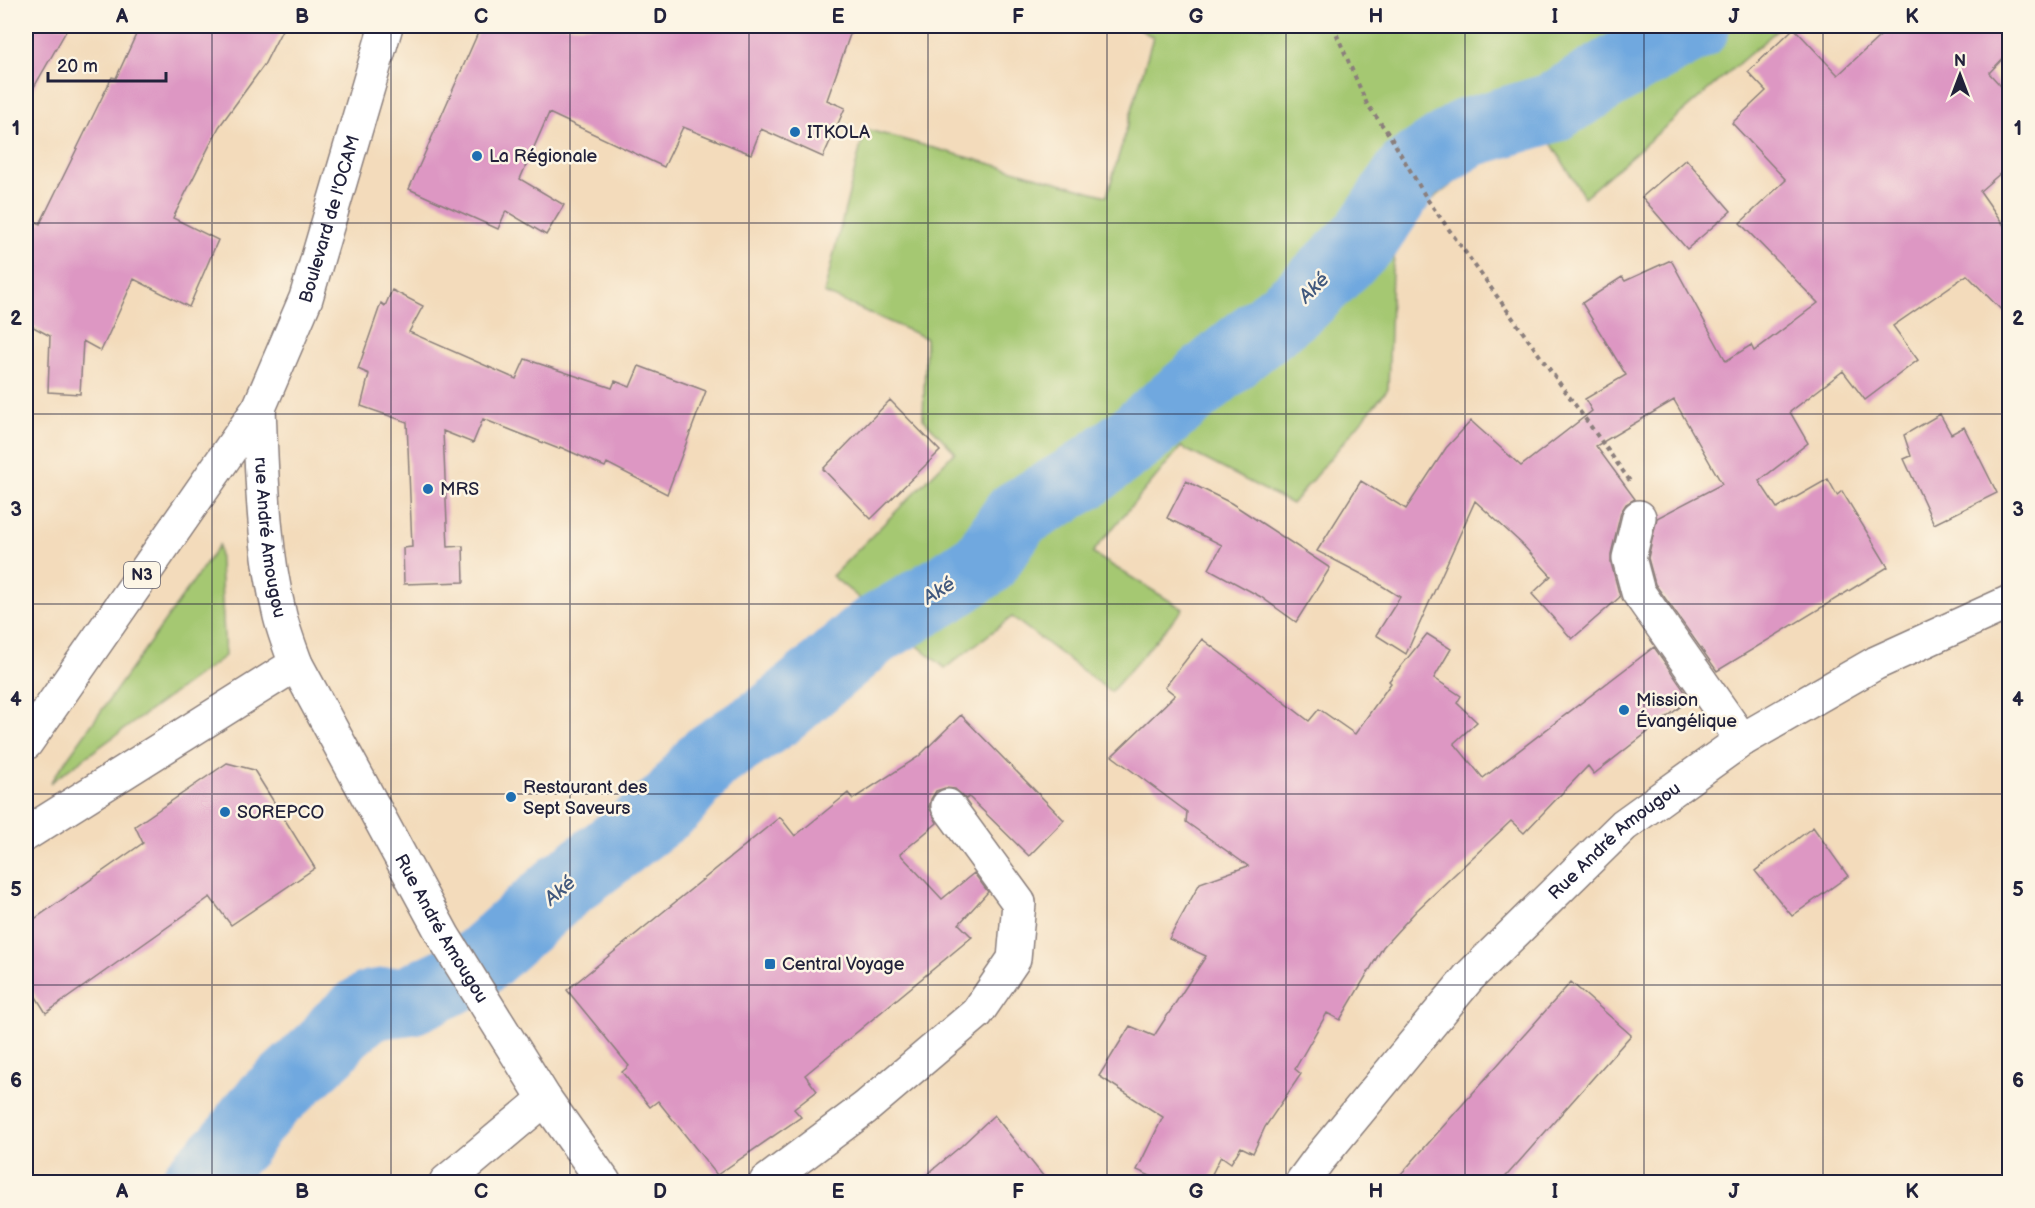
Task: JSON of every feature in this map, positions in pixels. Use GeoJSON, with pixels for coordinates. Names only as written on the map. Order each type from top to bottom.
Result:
{"type":"FeatureCollection","features":[{"type":"Feature","properties":{"kind":"main road","name":"Boulevard de l'OCAM"},"geometry":{"type":"LineString","coordinates":[[259,408],[306,298],[386,26]]}},
{"type":"Feature","properties":{"kind":"main road","name":"rue André Amougou"},"geometry":{"type":"LineString","coordinates":[[259,408],[262,493],[269,561],[280,617],[296,664]]}},
{"type":"Feature","properties":{"kind":"main road","name":"N3"},"geometry":{"type":"LineString","coordinates":[[26,743],[259,408]]}},
{"type":"Feature","properties":{"kind":"main road"},"geometry":{"type":"LineString","coordinates":[[1639,517],[1629,558],[1638,592],[1742,740]]}},
{"type":"Feature","properties":{"kind":"main road","name":"Rue André Amougou"},"geometry":{"type":"LineString","coordinates":[[1302,1182],[1469,977],[1624,825],[1742,740],[1876,663],[2010,602]]}},
{"type":"Feature","properties":{"kind":"main road"},"geometry":{"type":"LineString","coordinates":[[26,834],[296,664]]}},
{"type":"Feature","properties":{"kind":"main road","name":"Rue André Amougou"},"geometry":{"type":"LineString","coordinates":[[296,664],[444,937],[545,1099],[604,1182]]}},
{"type":"Feature","properties":{"kind":"main road"},"geometry":{"type":"LineString","coordinates":[[766,1182],[865,1108],[976,1013],[1014,959],[1019,903],[948,806]]}},
{"type":"Feature","properties":{"kind":"main road"},"geometry":{"type":"LineString","coordinates":[[446,1182],[545,1099]]}},
{"type":"Feature","properties":{"kind":"path"},"geometry":{"type":"LineString","coordinates":[[1333,26],[1367,104],[1390,136],[1427,199],[1632,484],[1639,517]]}},
{"type":"Feature","properties":{"kind":"green space"},"geometry":{"type":"Polygon","coordinates":[[[1134,26],[1782,26],[1584,197],[1544,131],[1488,157],[1400,224],[1392,271],[1388,389],[1292,504],[1181,447],[1092,553],[1183,609],[1111,692],[1012,617],[945,668],[832,576],[955,452],[923,419],[926,338],[824,293],[865,129],[1107,196],[1153,37],[1134,26]]]}},
{"type":"Feature","properties":{"kind":"green space"},"geometry":{"type":"Polygon","coordinates":[[[219,545],[225,656],[50,783],[219,545]]]}},
{"type":"Feature","properties":{"kind":"building"},"geometry":{"type":"Polygon","coordinates":[[[26,26],[69,26],[26,101],[26,26]]]}},
{"type":"Feature","properties":{"kind":"building"},"geometry":{"type":"Polygon","coordinates":[[[140,26],[284,26],[264,65],[219,127],[173,218],[218,240],[189,307],[134,279],[101,351],[83,341],[80,394],[48,392],[50,336],[26,323],[26,215],[40,224],[112,77],[116,78],[140,26]]]}},
{"type":"Feature","properties":{"kind":"building"},"geometry":{"type":"Polygon","coordinates":[[[481,26],[853,26],[827,100],[845,108],[823,157],[761,129],[751,154],[683,127],[664,167],[549,113],[520,179],[564,205],[546,235],[506,211],[498,229],[409,189],[481,26]]]}},
{"type":"Feature","properties":{"kind":"building"},"geometry":{"type":"Polygon","coordinates":[[[1891,26],[2010,26],[2010,51],[1989,73],[2010,96],[2010,165],[1980,191],[2010,234],[2010,319],[1967,275],[1893,326],[1918,360],[1865,400],[1843,371],[1790,412],[1808,443],[1759,481],[1777,508],[1828,479],[1837,495],[1842,491],[1888,567],[1717,671],[1655,584],[1648,558],[1657,518],[1722,484],[1674,400],[1596,446],[1635,499],[1626,504],[1621,512],[1611,554],[1611,563],[1620,597],[1572,639],[1532,594],[1551,576],[1521,543],[1475,501],[1406,654],[1376,635],[1400,597],[1317,551],[1361,481],[1406,509],[1446,448],[1471,421],[1521,466],[1592,411],[1585,399],[1626,375],[1582,303],[1622,277],[1625,281],[1671,260],[1726,361],[1751,345],[1754,351],[1818,303],[1740,223],[1786,180],[1732,123],[1766,91],[1748,72],[1794,28],[1838,75],[1891,26]]]}},
{"type":"Feature","properties":{"kind":"building"},"geometry":{"type":"Polygon","coordinates":[[[1686,159],[1731,211],[1687,249],[1642,197],[1686,159]]]}},
{"type":"Feature","properties":{"kind":"building"},"geometry":{"type":"Polygon","coordinates":[[[392,290],[423,306],[409,332],[516,379],[525,359],[612,388],[615,381],[630,387],[639,366],[706,391],[667,494],[607,463],[605,467],[560,447],[559,449],[483,419],[473,443],[443,431],[448,547],[463,546],[464,582],[404,584],[403,548],[412,547],[407,422],[361,406],[369,374],[358,369],[381,303],[385,306],[392,290]]]}},
{"type":"Feature","properties":{"kind":"building"},"geometry":{"type":"Polygon","coordinates":[[[890,400],[940,451],[871,519],[823,469],[890,400]]]}},
{"type":"Feature","properties":{"kind":"building"},"geometry":{"type":"Polygon","coordinates":[[[1940,414],[1951,434],[1964,427],[1997,493],[1934,524],[1904,459],[1911,456],[1904,435],[1940,414]]]}},
{"type":"Feature","properties":{"kind":"building"},"geometry":{"type":"Polygon","coordinates":[[[1186,481],[1231,503],[1330,568],[1296,622],[1261,597],[1209,569],[1222,545],[1167,518],[1186,481]]]}},
{"type":"Feature","properties":{"kind":"building"},"geometry":{"type":"Polygon","coordinates":[[[1427,634],[1451,649],[1434,678],[1461,696],[1457,703],[1477,722],[1454,743],[1483,778],[1654,647],[1690,699],[1594,774],[1588,766],[1524,833],[1511,821],[1416,911],[1383,947],[1340,1020],[1327,1013],[1295,1069],[1301,1074],[1265,1127],[1253,1153],[1241,1147],[1231,1163],[1221,1156],[1208,1182],[1163,1182],[1137,1170],[1163,1117],[1099,1076],[1130,1026],[1154,1036],[1206,956],[1169,939],[1200,883],[1248,866],[1186,822],[1187,812],[1112,756],[1175,695],[1165,687],[1202,639],[1309,721],[1319,709],[1355,734],[1391,683],[1389,681],[1427,634]]]}},
{"type":"Feature","properties":{"kind":"building","name":"Central Voyage"},"geometry":{"type":"Polygon","coordinates":[[[961,715],[1064,820],[1029,856],[969,797],[966,799],[955,789],[945,788],[936,791],[929,807],[937,823],[900,854],[942,899],[974,873],[988,892],[959,924],[972,937],[805,1075],[817,1091],[794,1109],[801,1117],[717,1175],[658,1101],[650,1107],[622,1072],[629,1066],[567,990],[780,817],[795,836],[848,793],[853,799],[918,757],[961,715]]]}},
{"type":"Feature","properties":{"kind":"building"},"geometry":{"type":"Polygon","coordinates":[[[227,763],[254,770],[315,868],[231,925],[210,897],[46,1013],[26,981],[26,925],[143,843],[135,826],[227,763]]]}},
{"type":"Feature","properties":{"kind":"building"},"geometry":{"type":"Polygon","coordinates":[[[1813,827],[1848,876],[1792,916],[1755,871],[1813,827]]]}},
{"type":"Feature","properties":{"kind":"building"},"geometry":{"type":"Polygon","coordinates":[[[1571,982],[1631,1035],[1501,1182],[1394,1182],[1571,982]]]}},
{"type":"Feature","properties":{"kind":"building"},"geometry":{"type":"Polygon","coordinates":[[[994,1115],[1048,1182],[918,1182],[961,1146],[994,1115]]]}},
{"type":"Feature","properties":{"kind":"waterway","name":"Aké"},"geometry":{"type":"LineString","coordinates":[[196,1182],[237,1141],[250,1121],[270,1099],[327,1047],[339,1031],[362,1011],[372,1005],[410,1000],[467,973],[566,884],[672,803],[708,759],[777,713],[872,632],[984,563],[1017,515],[1084,476],[1137,436],[1303,299],[1366,237],[1410,171],[1467,133],[1552,108],[1695,26]]}},
{"type":"Feature","properties":{"kind":"place","name":"ITKOLA"},"geometry":{"type":"Point","coordinates":[795,132]}},
{"type":"Feature","properties":{"kind":"place","name":"La Régionale"},"geometry":{"type":"Point","coordinates":[477,156]}},
{"type":"Feature","properties":{"kind":"place","name":"MRS"},"geometry":{"type":"Point","coordinates":[428,489]}},
{"type":"Feature","properties":{"kind":"place","name":"Mission Évangélique"},"geometry":{"type":"Point","coordinates":[1624,710]}},
{"type":"Feature","properties":{"kind":"place","name":"Restaurant des Sept Saveurs"},"geometry":{"type":"Point","coordinates":[511,797]}},
{"type":"Feature","properties":{"kind":"place","name":"SOREPCO"},"geometry":{"type":"Point","coordinates":[225,812]}},
{"type":"Feature","properties":{"kind":"place","name":"Central Voyage"},"geometry":{"type":"Point","coordinates":[770,964]}}]}
